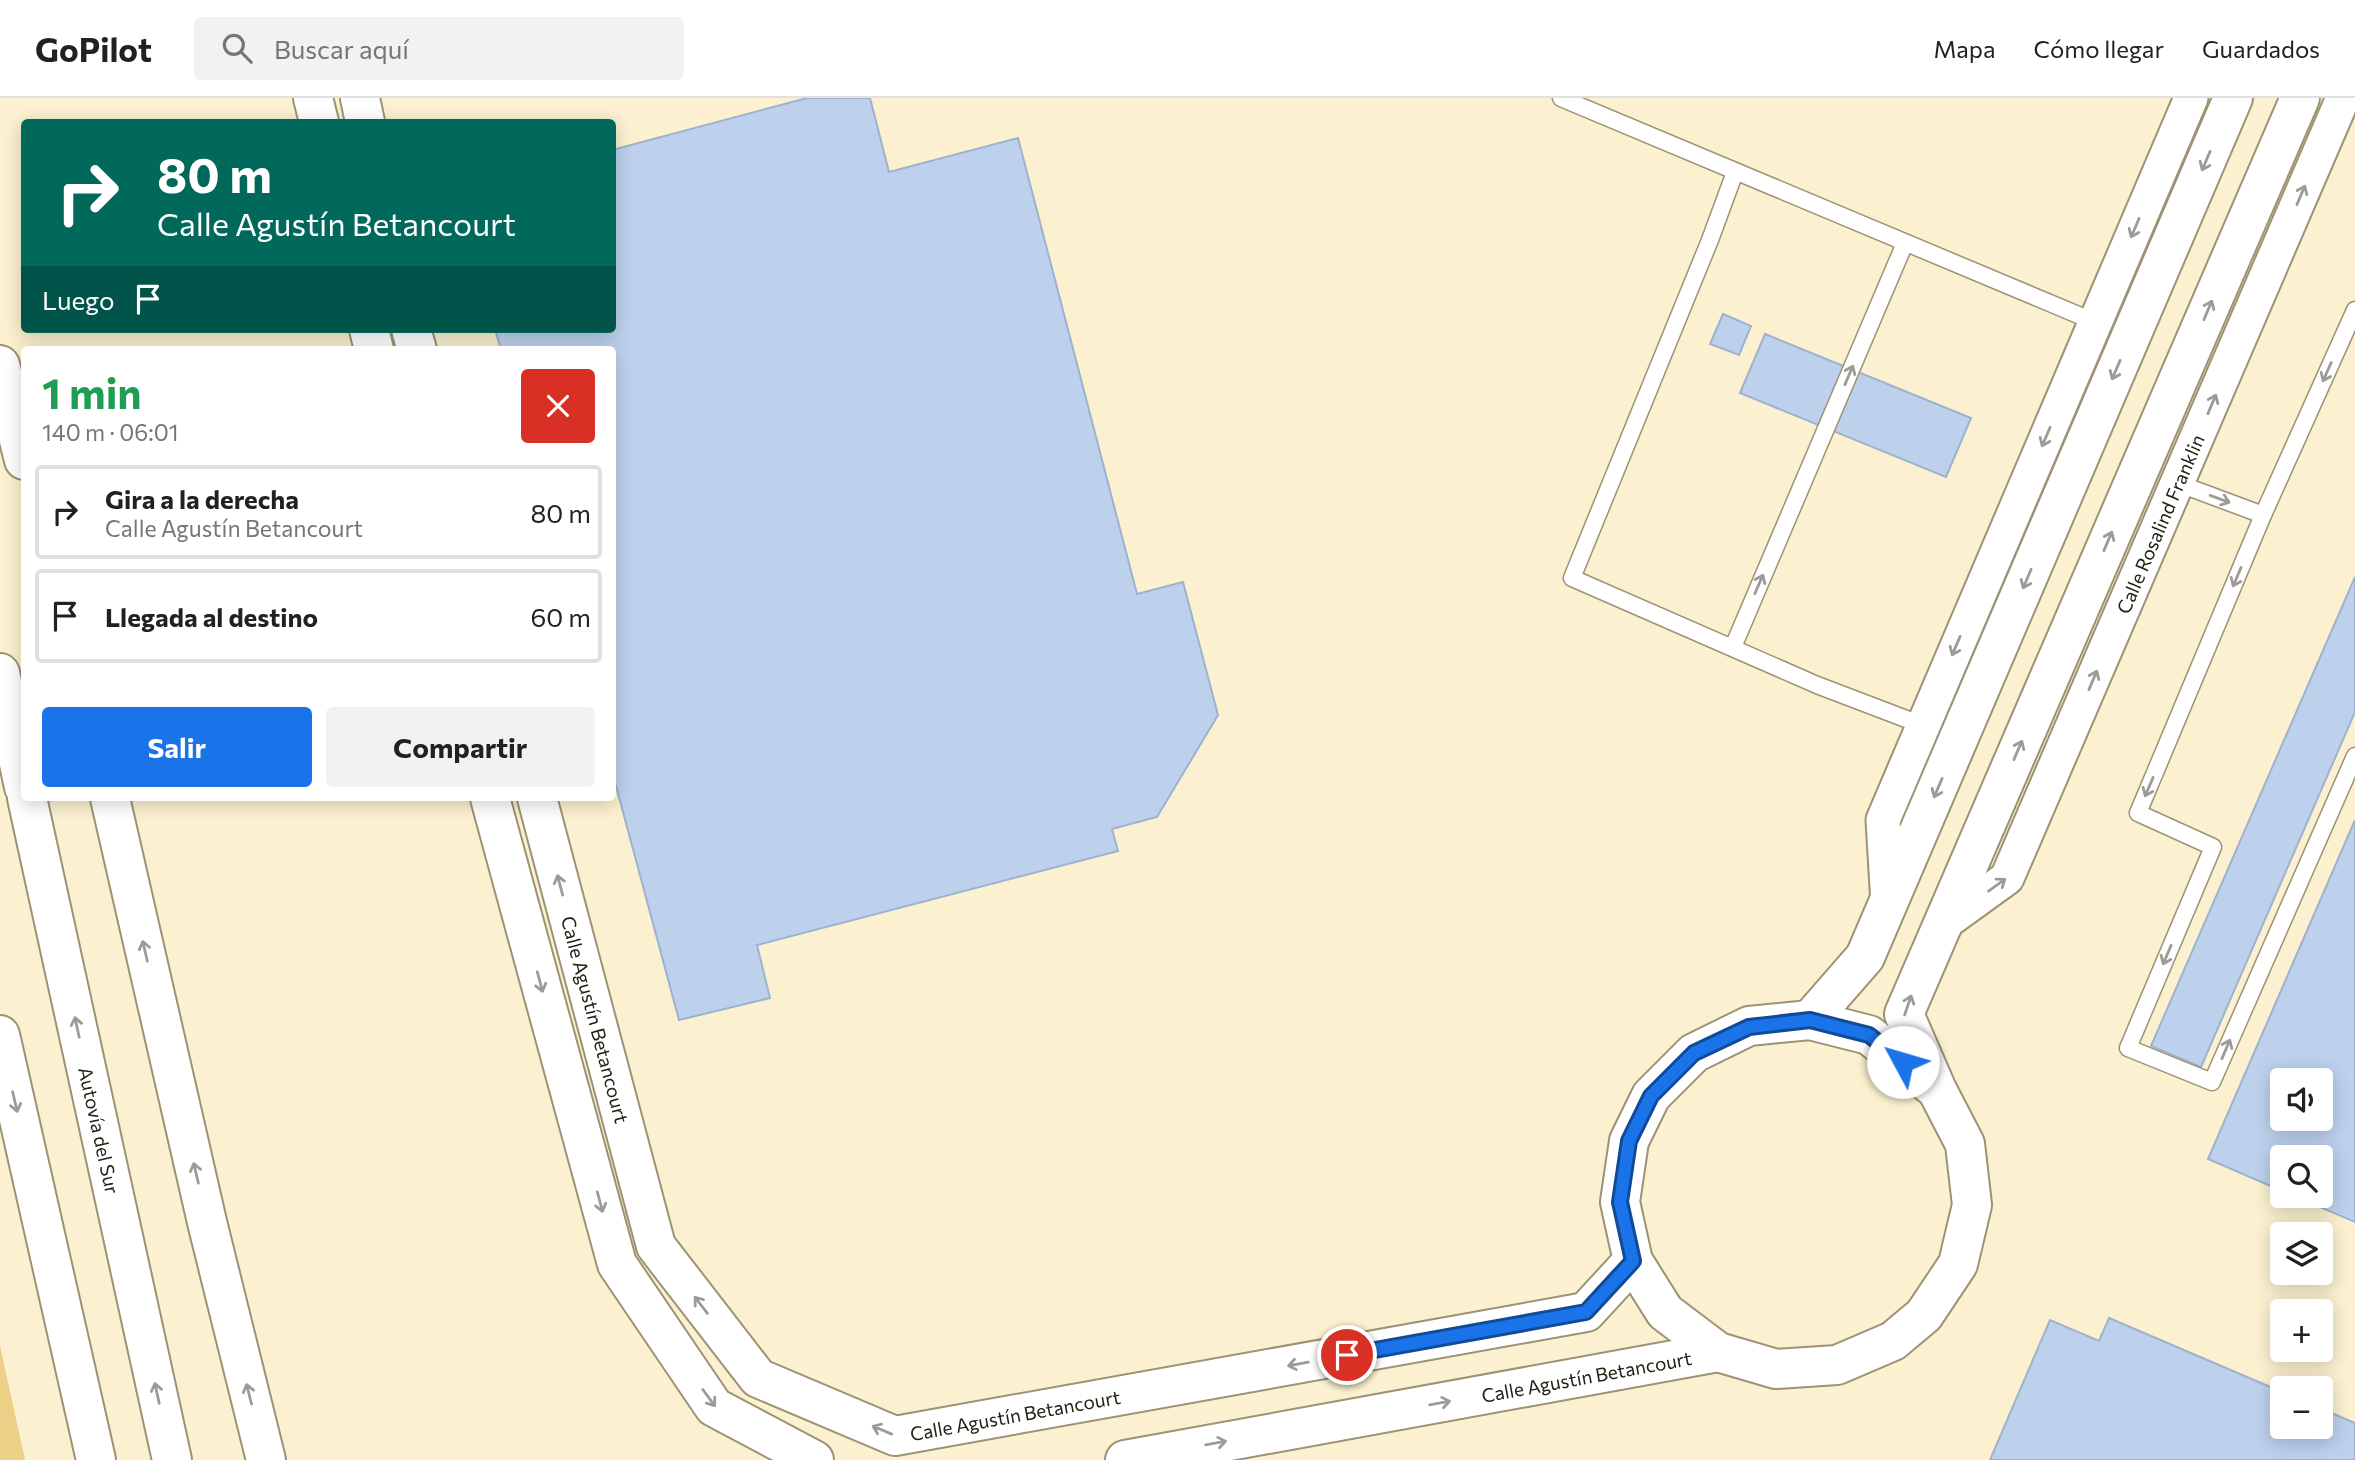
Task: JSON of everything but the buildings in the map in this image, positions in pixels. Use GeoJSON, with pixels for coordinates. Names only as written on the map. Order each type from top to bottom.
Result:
{"type":"FeatureCollection","features":[{"type":"Feature","properties":{"kind":"main road"},"geometry":{"type":"LineString","coordinates":[[313,98],[318,119]]}},
{"type":"Feature","properties":{"kind":"main road"},"geometry":{"type":"LineString","coordinates":[[360,98],[364,119]]}},
{"type":"Feature","properties":{"kind":"main road"},"geometry":{"type":"LineString","coordinates":[[1810,1020],[1865,957],[2233,98]]}},
{"type":"Feature","properties":{"kind":"main road","name":"Calle Rosalind Franklin"},"geometry":{"type":"LineString","coordinates":[[1718,1352],[1776,1369],[1837,1365],[1893,1341],[1924,1315],[1958,1264],[1972,1205],[1965,1144],[1937,1090],[1904,1014],[2300,98]]}},
{"type":"Feature","properties":{"kind":"main road"},"geometry":{"type":"LineString","coordinates":[[0,365],[21,448]]}},
{"type":"Feature","properties":{"kind":"main road"},"geometry":{"type":"LineString","coordinates":[[0,673],[21,773]]}},
{"type":"Feature","properties":{"kind":"main road","name":"Autovía del Sur"},"geometry":{"type":"LineString","coordinates":[[28,801],[172,1460]]}},
{"type":"Feature","properties":{"kind":"main road"},"geometry":{"type":"LineString","coordinates":[[111,801],[204,1209],[266,1460]]}},
{"type":"Feature","properties":{"kind":"main road"},"geometry":{"type":"LineString","coordinates":[[491,801],[617,1264],[714,1407],[814,1460]]}},
{"type":"Feature","properties":{"kind":"main road","name":"Calle Agustín Betancourt"},"geometry":{"type":"LineString","coordinates":[[538,801],[656,1246],[758,1378],[895,1436],[1586,1312],[1633,1261]]}},
{"type":"Feature","properties":{"kind":"main road"},"geometry":{"type":"LineString","coordinates":[[1718,1352],[1665,1312],[1633,1261],[1620,1202],[1629,1141],[1651,1096],[1694,1053],[1716,1042],[1749,1027],[1810,1020],[1869,1035],[1937,1090]]}},
{"type":"Feature","properties":{"kind":"main road"},"geometry":{"type":"LineString","coordinates":[[0,1035],[96,1460]]}},
{"type":"Feature","properties":{"kind":"main road"},"geometry":{"type":"LineString","coordinates":[[59,1293],[73,1460]]}},
{"type":"Feature","properties":{"kind":"main road","name":"Calle Agustín Betancourt"},"geometry":{"type":"LineString","coordinates":[[1125,1460],[1718,1352]]}},
{"type":"Feature","properties":{"kind":"street"},"geometry":{"type":"LineString","coordinates":[[1888,905],[1883,820],[2191,98]]}},
{"type":"Feature","properties":{"kind":"street","name":"Calle Rosalind Franklin"},"geometry":{"type":"LineString","coordinates":[[1942,925],[2007,878],[2343,98]]}},
{"type":"Feature","properties":{"kind":"lane"},"geometry":{"type":"LineString","coordinates":[[1561,98],[2095,322]]}},
{"type":"Feature","properties":{"kind":"lane"},"geometry":{"type":"LineString","coordinates":[[1735,172],[1572,579],[1733,646],[1817,685],[1922,725]]}},
{"type":"Feature","properties":{"kind":"lane"},"geometry":{"type":"LineString","coordinates":[[1733,646],[1905,243]]}},
{"type":"Feature","properties":{"kind":"lane"},"geometry":{"type":"LineString","coordinates":[[2355,310],[2263,514],[2138,813],[2213,846],[2128,1048],[2212,1082],[2355,756]]}},
{"type":"Feature","properties":{"kind":"lane"},"geometry":{"type":"LineString","coordinates":[[2177,484],[2263,514]]}},
{"type":"Feature","properties":{"kind":"shaded area"},"geometry":{"type":"Polygon","coordinates":[[[0,1346],[25,1460],[0,1460],[0,1346]]]}},
{"type":"Feature","properties":{"kind":"route"},"geometry":{"type":"LineString","coordinates":[[1347,1355],[1586,1312],[1633,1261],[1620,1202],[1629,1141],[1651,1096],[1694,1053],[1749,1027],[1810,1020],[1869,1035],[1903,1062]]}}]}
